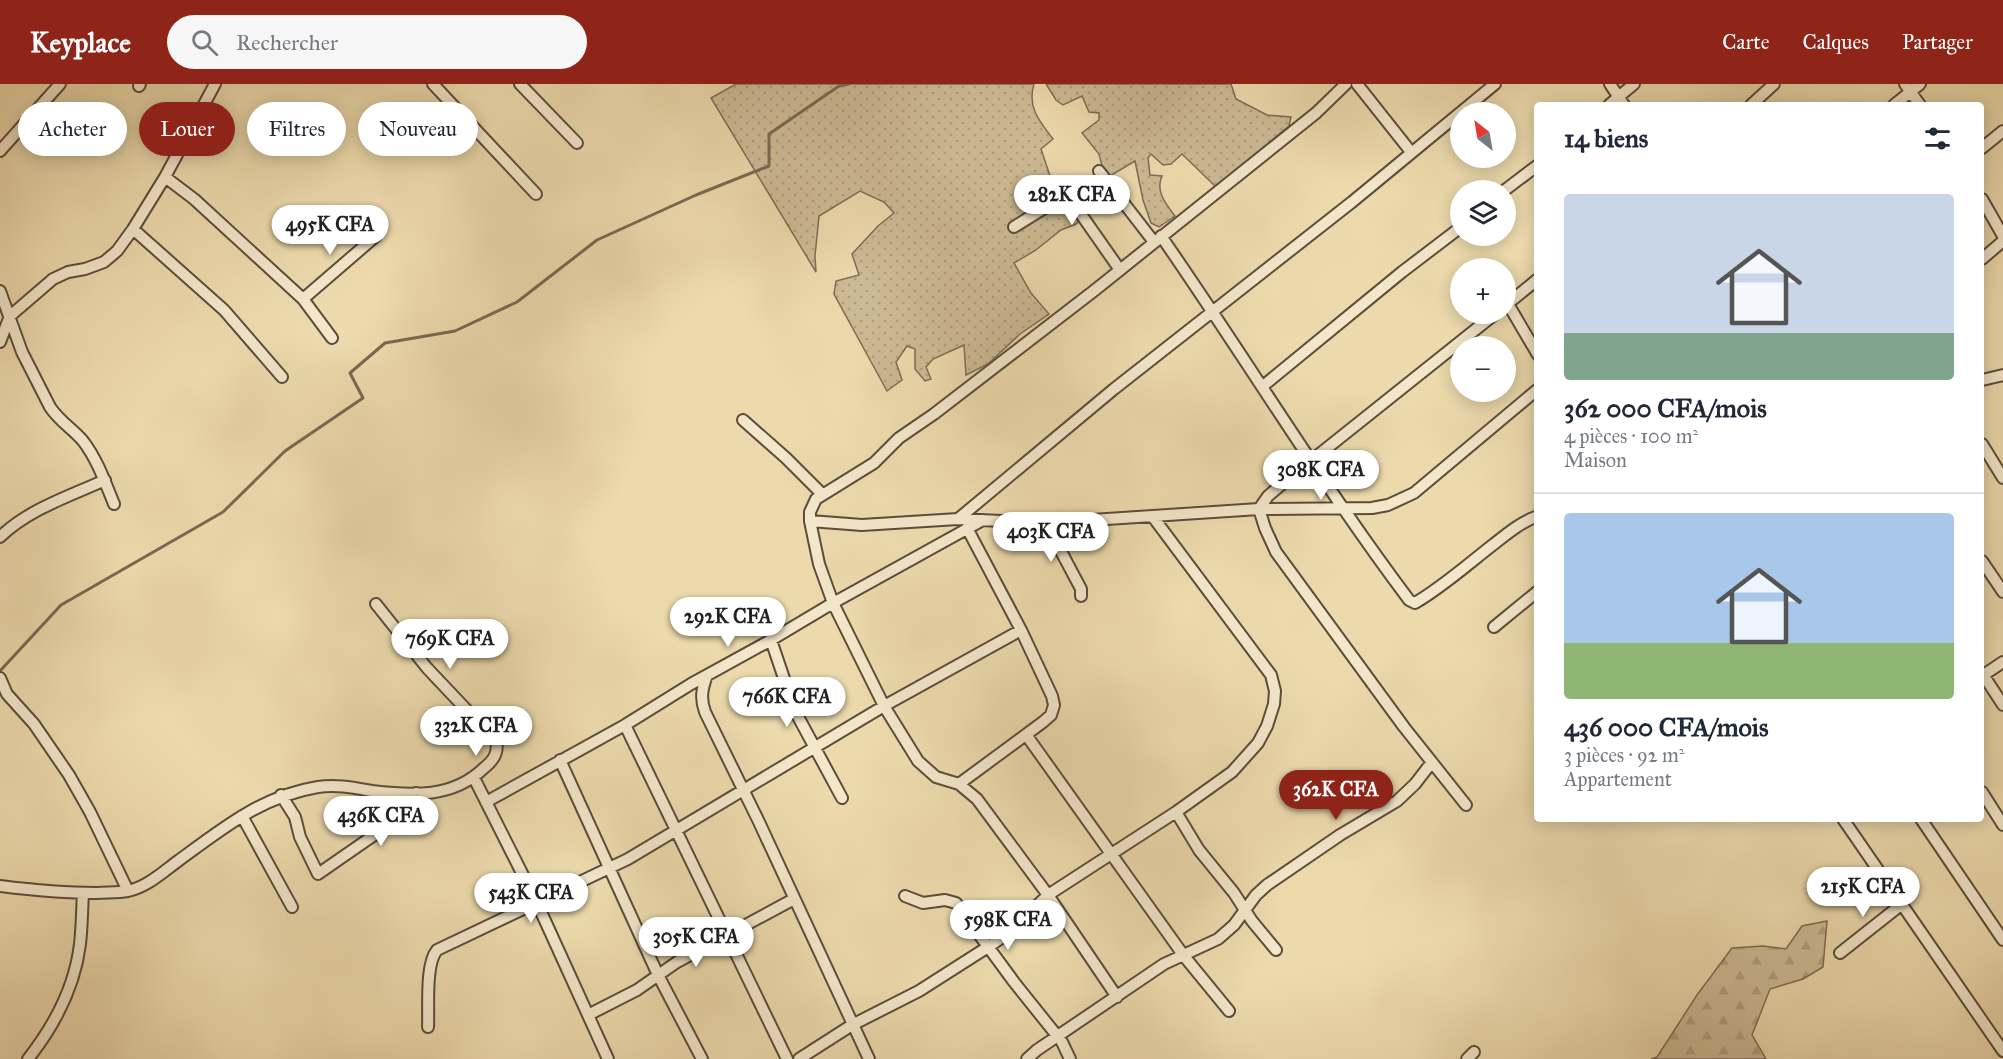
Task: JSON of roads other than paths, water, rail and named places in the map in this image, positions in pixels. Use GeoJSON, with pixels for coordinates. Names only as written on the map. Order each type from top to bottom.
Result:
{"type":"FeatureCollection","features":[{"type":"Feature","properties":{"kind":"street"},"geometry":{"type":"LineString","coordinates":[[0,152],[60,84]]}},
{"type":"Feature","properties":{"kind":"street"},"geometry":{"type":"LineString","coordinates":[[0,342],[10,316],[53,279],[68,272],[104,262],[117,251],[165,177],[215,84]]}},
{"type":"Feature","properties":{"kind":"street"},"geometry":{"type":"LineString","coordinates":[[433,84],[536,194]]}},
{"type":"Feature","properties":{"kind":"street"},"geometry":{"type":"LineString","coordinates":[[520,84],[577,143]]}},
{"type":"Feature","properties":{"kind":"street"},"geometry":{"type":"LineString","coordinates":[[1117,997],[1048,895],[977,799],[959,784],[936,777],[918,761],[884,706],[833,603],[819,564],[810,520],[812,505],[822,494],[873,463],[904,434],[1000,364],[1120,270],[1316,113],[1346,84]]}},
{"type":"Feature","properties":{"kind":"street"},"geometry":{"type":"LineString","coordinates":[[1357,84],[1411,152]]}},
{"type":"Feature","properties":{"kind":"street"},"geometry":{"type":"LineString","coordinates":[[958,519],[1092,407],[1353,202],[1495,84]]}},
{"type":"Feature","properties":{"kind":"street"},"geometry":{"type":"LineString","coordinates":[[1610,84],[1621,101],[1634,84]]}},
{"type":"Feature","properties":{"kind":"street"},"geometry":{"type":"LineString","coordinates":[[1754,102],[1774,84]]}},
{"type":"Feature","properties":{"kind":"street"},"geometry":{"type":"LineString","coordinates":[[1896,102],[1908,88],[1920,84]]}},
{"type":"Feature","properties":{"kind":"street"},"geometry":{"type":"LineString","coordinates":[[1908,88],[1918,102]]}},
{"type":"Feature","properties":{"kind":"street"},"geometry":{"type":"LineString","coordinates":[[1984,146],[2003,131]]}},
{"type":"Feature","properties":{"kind":"street"},"geometry":{"type":"LineString","coordinates":[[1516,182],[1534,168]]}},
{"type":"Feature","properties":{"kind":"street"},"geometry":{"type":"LineString","coordinates":[[1099,171],[1157,239],[1213,311],[1310,461],[1393,580],[1413,603],[1439,588],[1526,520],[1534,517]]}},
{"type":"Feature","properties":{"kind":"street"},"geometry":{"type":"LineString","coordinates":[[165,177],[194,199],[303,299],[332,338]]}},
{"type":"Feature","properties":{"kind":"street"},"geometry":{"type":"LineString","coordinates":[[1014,227],[1059,200],[1068,199],[1120,270]]}},
{"type":"Feature","properties":{"kind":"street"},"geometry":{"type":"LineString","coordinates":[[1984,204],[2003,238],[1984,256]]}},
{"type":"Feature","properties":{"kind":"street"},"geometry":{"type":"LineString","coordinates":[[133,229],[224,310],[282,377]]}},
{"type":"Feature","properties":{"kind":"street"},"geometry":{"type":"LineString","coordinates":[[1263,386],[1450,235]]}},
{"type":"Feature","properties":{"kind":"street"},"geometry":{"type":"LineString","coordinates":[[303,299],[376,236]]}},
{"type":"Feature","properties":{"kind":"street"},"geometry":{"type":"LineString","coordinates":[[1516,297],[1534,282]]}},
{"type":"Feature","properties":{"kind":"street"},"geometry":{"type":"LineString","coordinates":[[0,291],[22,352],[50,407],[56,416],[82,439],[105,480],[114,504]]}},
{"type":"Feature","properties":{"kind":"street"},"geometry":{"type":"LineString","coordinates":[[1516,319],[1534,348]]}},
{"type":"Feature","properties":{"kind":"street"},"geometry":{"type":"LineString","coordinates":[[1466,805],[1404,727],[1276,552],[1264,528],[1259,509],[1268,496],[1310,461],[1482,324]]}},
{"type":"Feature","properties":{"kind":"street"},"geometry":{"type":"LineString","coordinates":[[1984,380],[2003,375]]}},
{"type":"Feature","properties":{"kind":"street"},"geometry":{"type":"LineString","coordinates":[[810,520],[883,525],[958,519],[1046,523],[1259,509],[1372,508],[1388,505],[1414,492],[1534,392]]}},
{"type":"Feature","properties":{"kind":"street"},"geometry":{"type":"LineString","coordinates":[[743,420],[822,494]]}},
{"type":"Feature","properties":{"kind":"street"},"geometry":{"type":"LineString","coordinates":[[1984,447],[2003,478]]}},
{"type":"Feature","properties":{"kind":"street"},"geometry":{"type":"LineString","coordinates":[[0,537],[39,508],[105,480]]}},
{"type":"Feature","properties":{"kind":"street"},"geometry":{"type":"LineString","coordinates":[[799,1059],[852,1025],[919,991],[1007,934],[1048,895],[1176,812],[1232,772],[1258,742],[1274,704],[1275,691],[1271,675],[1153,517]]}},
{"type":"Feature","properties":{"kind":"street"},"geometry":{"type":"LineString","coordinates":[[486,802],[625,725],[833,603],[983,520]]}},
{"type":"Feature","properties":{"kind":"street"},"geometry":{"type":"LineString","coordinates":[[1046,523],[1081,589],[1081,596]]}},
{"type":"Feature","properties":{"kind":"street"},"geometry":{"type":"LineString","coordinates":[[959,784],[1027,736],[1051,715],[1054,705],[1048,685],[968,528]]}},
{"type":"Feature","properties":{"kind":"street"},"geometry":{"type":"LineString","coordinates":[[1984,564],[2003,592]]}},
{"type":"Feature","properties":{"kind":"street"},"geometry":{"type":"LineString","coordinates":[[1494,627],[1534,594]]}},
{"type":"Feature","properties":{"kind":"street"},"geometry":{"type":"LineString","coordinates":[[0,886],[37,891],[83,893],[128,891],[157,877],[242,816],[281,795],[326,786],[416,793],[449,790],[474,778],[495,756],[498,748],[496,741],[427,668],[376,604]]}},
{"type":"Feature","properties":{"kind":"street"},"geometry":{"type":"LineString","coordinates":[[429,1027],[432,956],[445,946],[608,869],[884,706],[1021,630]]}},
{"type":"Feature","properties":{"kind":"street"},"geometry":{"type":"LineString","coordinates":[[771,640],[795,711],[842,798]]}},
{"type":"Feature","properties":{"kind":"street"},"geometry":{"type":"LineString","coordinates":[[1984,674],[2003,662]]}},
{"type":"Feature","properties":{"kind":"street"},"geometry":{"type":"LineString","coordinates":[[707,675],[701,691],[701,702],[869,1059]]}},
{"type":"Feature","properties":{"kind":"street"},"geometry":{"type":"LineString","coordinates":[[0,678],[7,694],[34,724],[69,775],[90,812],[128,891]]}},
{"type":"Feature","properties":{"kind":"street"},"geometry":{"type":"LineString","coordinates":[[1984,678],[2003,705]]}},
{"type":"Feature","properties":{"kind":"street"},"geometry":{"type":"LineString","coordinates":[[625,725],[787,1059]]}},
{"type":"Feature","properties":{"kind":"street"},"geometry":{"type":"LineString","coordinates":[[1027,736],[1184,956],[1229,1011]]}},
{"type":"Feature","properties":{"kind":"street"},"geometry":{"type":"LineString","coordinates":[[560,760],[658,975],[702,1059]]}},
{"type":"Feature","properties":{"kind":"street"},"geometry":{"type":"LineString","coordinates":[[1027,1059],[1057,1036],[1164,964],[1218,939],[1246,911],[1256,895],[1340,835],[1407,793],[1432,762]]}},
{"type":"Feature","properties":{"kind":"street"},"geometry":{"type":"LineString","coordinates":[[474,778],[537,903],[608,1059]]}},
{"type":"Feature","properties":{"kind":"street"},"geometry":{"type":"LineString","coordinates":[[281,795],[296,817],[300,837],[318,874],[380,831],[416,793]]}},
{"type":"Feature","properties":{"kind":"street"},"geometry":{"type":"LineString","coordinates":[[1984,795],[2003,825]]}},
{"type":"Feature","properties":{"kind":"street"},"geometry":{"type":"LineString","coordinates":[[1176,812],[1199,850],[1276,950]]}},
{"type":"Feature","properties":{"kind":"street"},"geometry":{"type":"LineString","coordinates":[[242,816],[291,907]]}},
{"type":"Feature","properties":{"kind":"street"},"geometry":{"type":"LineString","coordinates":[[1845,822],[2003,1051]]}},
{"type":"Feature","properties":{"kind":"street"},"geometry":{"type":"LineString","coordinates":[[1923,822],[2003,940]]}},
{"type":"Feature","properties":{"kind":"street"},"geometry":{"type":"LineString","coordinates":[[28,1059],[56,1016],[70,984],[80,943],[83,893]]}},
{"type":"Feature","properties":{"kind":"street"},"geometry":{"type":"LineString","coordinates":[[1236,896],[1256,895]]}},
{"type":"Feature","properties":{"kind":"street"},"geometry":{"type":"LineString","coordinates":[[905,896],[923,903],[945,900],[956,903],[1057,1036],[1070,1059]]}},
{"type":"Feature","properties":{"kind":"street"},"geometry":{"type":"LineString","coordinates":[[588,1015],[637,990],[677,962],[794,899]]}},
{"type":"Feature","properties":{"kind":"street"},"geometry":{"type":"LineString","coordinates":[[1840,953],[1902,904]]}},
{"type":"Feature","properties":{"kind":"waterway"},"geometry":{"type":"LineString","coordinates":[[0,671],[61,605],[223,512],[285,451],[363,398],[350,373],[385,343],[455,331],[517,302],[597,240],[696,195],[769,166],[769,134],[839,86],[849,84]]}}]}
